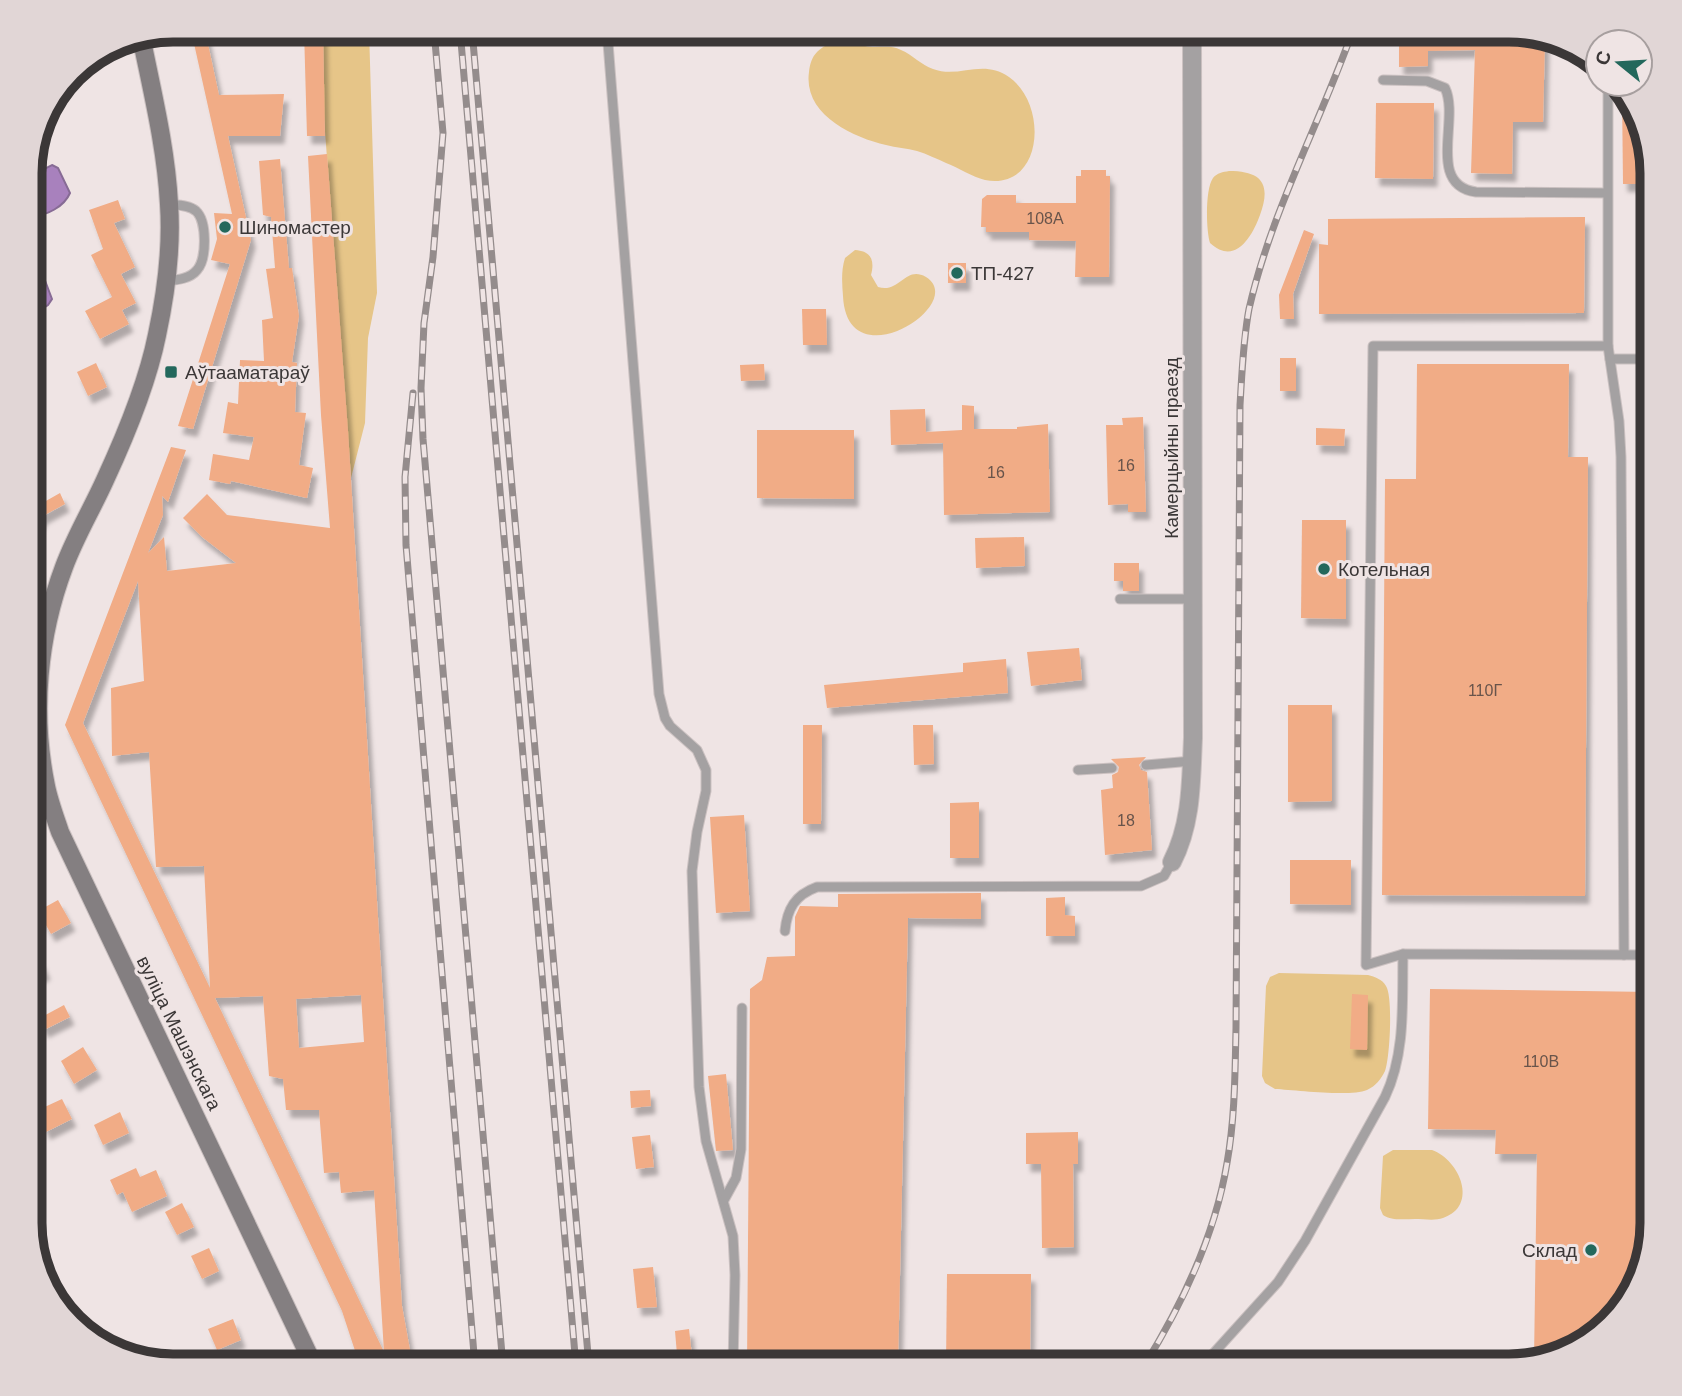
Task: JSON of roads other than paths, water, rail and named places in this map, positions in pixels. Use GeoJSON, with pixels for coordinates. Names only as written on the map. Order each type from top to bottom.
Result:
{"type":"FeatureCollection","features":[{"type":"Feature","properties":{"kind":"main road","name":"вуліца Машэнскага"},"geometry":{"type":"LineString","coordinates":[[42,659],[57,588],[71,550],[115,458],[157,338],[166,281],[169,204],[160,130],[144,45]]}},
{"type":"Feature","properties":{"kind":"main road","name":"вуліца Машэнскага"},"geometry":{"type":"LineString","coordinates":[[42,766],[60,832],[308,1354]]}},
{"type":"Feature","properties":{"kind":"street","name":"Камерцыйны праезд"},"geometry":{"type":"LineString","coordinates":[[1172,862],[1186,825],[1192,761],[1192,42]]}},
{"type":"Feature","properties":{"kind":"lane"},"geometry":{"type":"LineString","coordinates":[[608,42],[659,695],[665,718],[670,726],[697,750],[703,760],[708,780],[692,871],[698,1068],[706,1141],[733,1236],[733,1354]]}},
{"type":"Feature","properties":{"kind":"lane"},"geometry":{"type":"LineString","coordinates":[[1383,80],[1427,81],[1445,88],[1449,95],[1449,172],[1452,180],[1460,187],[1476,192],[1607,193]]}},
{"type":"Feature","properties":{"kind":"lane"},"geometry":{"type":"LineString","coordinates":[[1608,98],[1608,346],[1620,449],[1625,955]]}},
{"type":"Feature","properties":{"kind":"lane"},"geometry":{"type":"LineString","coordinates":[[166,281],[189,277],[197,271],[204,240],[203,222],[197,212],[169,204]]}},
{"type":"Feature","properties":{"kind":"lane"},"geometry":{"type":"LineString","coordinates":[[1608,346],[1373,346],[1366,965],[1403,954],[1640,955]]}},
{"type":"Feature","properties":{"kind":"lane"},"geometry":{"type":"LineString","coordinates":[[1610,359],[1640,359]]}},
{"type":"Feature","properties":{"kind":"lane"},"geometry":{"type":"LineString","coordinates":[[1120,599],[1193,599]]}},
{"type":"Feature","properties":{"kind":"lane"},"geometry":{"type":"LineString","coordinates":[[1146,765],[1192,761]]}},
{"type":"Feature","properties":{"kind":"lane"},"geometry":{"type":"LineString","coordinates":[[1078,770],[1112,768]]}},
{"type":"Feature","properties":{"kind":"lane"},"geometry":{"type":"LineString","coordinates":[[785,931],[790,907],[797,898],[817,887],[1130,887],[1141,886],[1164,876],[1172,862]]}},
{"type":"Feature","properties":{"kind":"lane"},"geometry":{"type":"LineString","coordinates":[[1213,1354],[1278,1282],[1305,1241],[1385,1097],[1395,1074],[1400,1046],[1403,954]]}},
{"type":"Feature","properties":{"kind":"lane"},"geometry":{"type":"LineString","coordinates":[[724,1200],[736,1178],[740,1156],[742,1009]]}},
{"type":"Feature","properties":{"kind":"railway"},"geometry":{"type":"LineString","coordinates":[[435,42],[443,133],[433,257],[424,323],[421,388],[423,439],[502,1354]]}},
{"type":"Feature","properties":{"kind":"railway"},"geometry":{"type":"LineString","coordinates":[[461,42],[575,1354]]}},
{"type":"Feature","properties":{"kind":"railway"},"geometry":{"type":"LineString","coordinates":[[473,42],[588,1354]]}},
{"type":"Feature","properties":{"kind":"railway"},"geometry":{"type":"LineString","coordinates":[[1151,1354],[1172,1318],[1206,1243],[1222,1190],[1232,1129],[1236,1028],[1240,405],[1247,321],[1258,273],[1270,238],[1349,42]]}},
{"type":"Feature","properties":{"kind":"railway"},"geometry":{"type":"LineString","coordinates":[[413,393],[405,477],[406,545],[474,1354]]}},
{"type":"Feature","properties":{"kind":"place","name":"Шиномастер"},"geometry":{"type":"Point","coordinates":[225,227]}},
{"type":"Feature","properties":{"kind":"place","name":"ТП-427"},"geometry":{"type":"Point","coordinates":[957,273]}},
{"type":"Feature","properties":{"kind":"place","name":"Аўтааматараў"},"geometry":{"type":"Point","coordinates":[171,372]}},
{"type":"Feature","properties":{"kind":"place","name":"Котельная"},"geometry":{"type":"Point","coordinates":[1324,569]}},
{"type":"Feature","properties":{"kind":"place","name":"Склад"},"geometry":{"type":"Point","coordinates":[1591,1250]}}]}
